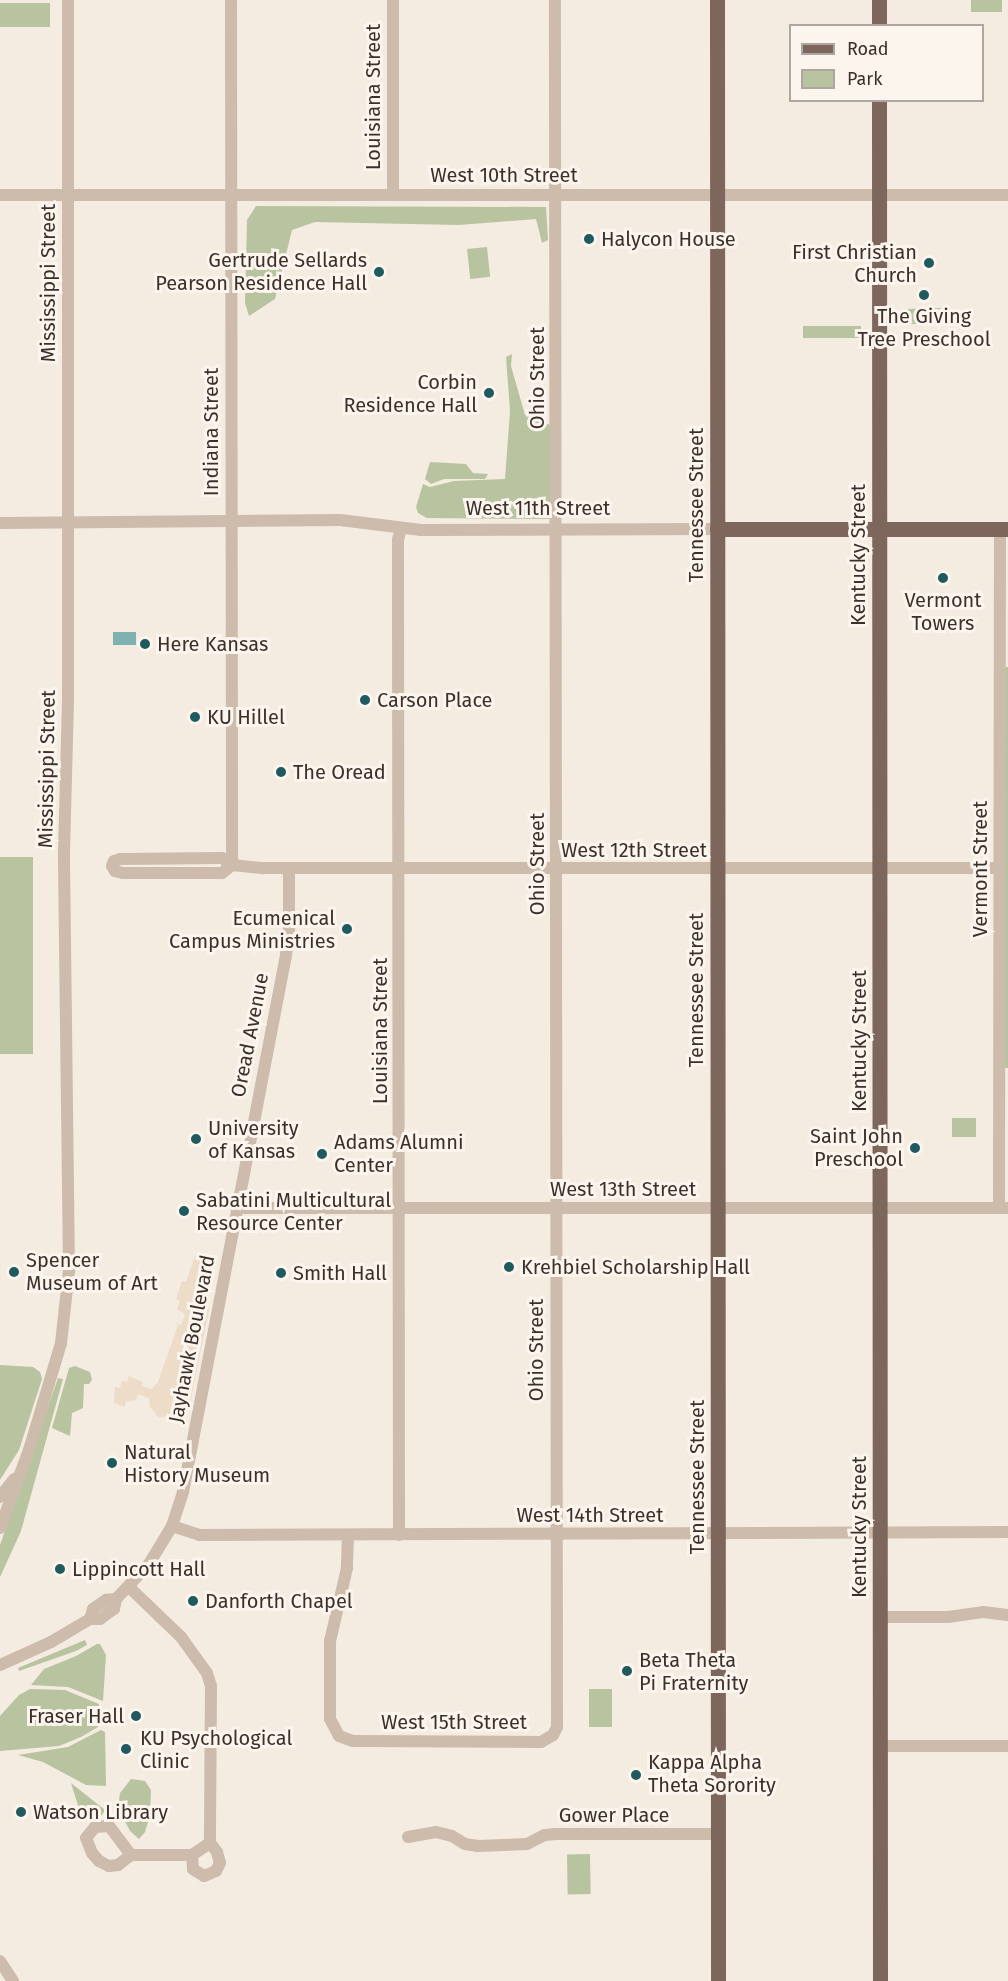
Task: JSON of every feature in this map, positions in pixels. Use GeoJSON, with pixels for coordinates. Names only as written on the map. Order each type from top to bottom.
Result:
{"type":"FeatureCollection","features":[{"type":"Feature","properties":{"kind":"main road","name":"Tennessee Street"},"geometry":{"type":"LineString","coordinates":[[717,0],[718,1981]]}},
{"type":"Feature","properties":{"kind":"main road"},"geometry":{"type":"LineString","coordinates":[[879,0],[879,24]]}},
{"type":"Feature","properties":{"kind":"main road","name":"Kentucky Street"},"geometry":{"type":"LineString","coordinates":[[879,102],[880,1981]]}},
{"type":"Feature","properties":{"kind":"main road","name":"West 11th Street"},"geometry":{"type":"LineString","coordinates":[[717,529],[1004,529]]}},
{"type":"Feature","properties":{"kind":"street","name":"Mississippi Street"},"geometry":{"type":"LineString","coordinates":[[0,1528],[33,1440],[62,1343],[69,1270],[64,853],[68,700],[68,0]]}},
{"type":"Feature","properties":{"kind":"street","name":"Indiana Street"},"geometry":{"type":"LineString","coordinates":[[231,0],[232,865]]}},
{"type":"Feature","properties":{"kind":"street","name":"Louisiana Street"},"geometry":{"type":"LineString","coordinates":[[393,0],[393,195]]}},
{"type":"Feature","properties":{"kind":"street","name":"Ohio Street"},"geometry":{"type":"LineString","coordinates":[[555,0],[557,1727]]}},
{"type":"Feature","properties":{"kind":"street","name":"West 10th Street"},"geometry":{"type":"LineString","coordinates":[[0,195],[1008,195]]}},
{"type":"Feature","properties":{"kind":"street","name":"West 11th Street"},"geometry":{"type":"LineString","coordinates":[[0,522],[340,520],[401,528],[717,529]]}},
{"type":"Feature","properties":{"kind":"street","name":"Louisiana Street"},"geometry":{"type":"LineString","coordinates":[[399,1535],[398,540],[401,528]]}},
{"type":"Feature","properties":{"kind":"street","name":"Vermont Street"},"geometry":{"type":"LineString","coordinates":[[1004,529],[1004,657],[999,868],[1004,1078],[1004,1208]]}},
{"type":"Feature","properties":{"kind":"street","name":"West 12th Street"},"geometry":{"type":"LineString","coordinates":[[232,865],[222,873],[123,873],[115,871],[112,866],[114,861],[120,859],[222,858],[232,865],[289,868],[999,868]]}},
{"type":"Feature","properties":{"kind":"street","name":"Oread Avenue"},"geometry":{"type":"LineString","coordinates":[[237,1208],[286,955],[289,932],[289,868]]}},
{"type":"Feature","properties":{"kind":"street","name":"West 13th Street"},"geometry":{"type":"LineString","coordinates":[[237,1208],[1004,1208]]}},
{"type":"Feature","properties":{"kind":"street","name":"Jayhawk Boulevard"},"geometry":{"type":"LineString","coordinates":[[0,1665],[35,1651],[90,1619],[93,1609],[106,1600],[116,1599],[149,1564],[172,1527],[183,1492],[237,1208]]}},
{"type":"Feature","properties":{"kind":"street"},"geometry":{"type":"LineString","coordinates":[[0,1497],[19,1473]]}},
{"type":"Feature","properties":{"kind":"street","name":"West 14th Street"},"geometry":{"type":"LineString","coordinates":[[172,1527],[199,1535],[1008,1532]]}},
{"type":"Feature","properties":{"kind":"street","name":"West 15th Street"},"geometry":{"type":"LineString","coordinates":[[348,1535],[347,1568],[330,1641],[330,1719],[335,1732],[345,1739],[541,1742],[553,1735],[557,1727]]}},
{"type":"Feature","properties":{"kind":"street"},"geometry":{"type":"LineString","coordinates":[[129,1587],[181,1637],[207,1673],[211,1686],[210,1843],[217,1852],[220,1863],[213,1874],[204,1876],[196,1873],[192,1865],[192,1855]]}},
{"type":"Feature","properties":{"kind":"street"},"geometry":{"type":"LineString","coordinates":[[880,1617],[948,1617],[983,1612],[1008,1615]]}},
{"type":"Feature","properties":{"kind":"street"},"geometry":{"type":"LineString","coordinates":[[880,1746],[1008,1746]]}},
{"type":"Feature","properties":{"kind":"street","name":"Gower Place"},"geometry":{"type":"LineString","coordinates":[[408,1837],[426,1833],[444,1833],[465,1844],[478,1846],[527,1844],[545,1835],[556,1834],[718,1834]]}},
{"type":"Feature","properties":{"kind":"street"},"geometry":{"type":"LineString","coordinates":[[131,1855],[192,1855],[210,1843]]}},
{"type":"Feature","properties":{"kind":"street"},"geometry":{"type":"LineString","coordinates":[[0,1961],[13,1981]]}},
{"type":"Feature","properties":{"kind":"green space"},"geometry":{"type":"Polygon","coordinates":[[[971,0],[1002,0],[1002,12],[971,12],[971,0]]]}},
{"type":"Feature","properties":{"kind":"green space"},"geometry":{"type":"Polygon","coordinates":[[[0,3],[50,3],[50,27],[0,27],[0,3]]]}},
{"type":"Feature","properties":{"kind":"green space"},"geometry":{"type":"Polygon","coordinates":[[[256,206],[546,207],[548,240],[542,243],[536,219],[459,225],[315,222],[292,230],[275,299],[249,316],[245,303],[247,220],[256,206]]]}},
{"type":"Feature","properties":{"kind":"green space"},"geometry":{"type":"Polygon","coordinates":[[[487,247],[490,277],[470,279],[467,249],[487,247]]]}},
{"type":"Feature","properties":{"kind":"green space"},"geometry":{"type":"Polygon","coordinates":[[[941,308],[941,313],[944,313],[944,324],[908,324],[908,309],[941,308]]]}},
{"type":"Feature","properties":{"kind":"green space"},"geometry":{"type":"Polygon","coordinates":[[[803,326],[861,326],[861,338],[803,338],[803,326]]]}},
{"type":"Feature","properties":{"kind":"green space"},"geometry":{"type":"Polygon","coordinates":[[[512,354],[511,366],[525,415],[550,425],[550,519],[427,518],[418,513],[416,507],[423,484],[430,487],[454,481],[505,479],[510,411],[506,357],[512,354]]]}},
{"type":"Feature","properties":{"kind":"green space"},"geometry":{"type":"Polygon","coordinates":[[[430,462],[466,464],[473,473],[488,474],[485,479],[444,479],[431,484],[425,479],[430,462]]]}},
{"type":"Feature","properties":{"kind":"green space"},"geometry":{"type":"Polygon","coordinates":[[[999,667],[1008,667],[1008,1068],[999,1068],[999,667]]]}},
{"type":"Feature","properties":{"kind":"green space"},"geometry":{"type":"Polygon","coordinates":[[[0,857],[33,857],[33,1054],[0,1054],[0,857]]]}},
{"type":"Feature","properties":{"kind":"green space"},"geometry":{"type":"Polygon","coordinates":[[[952,1118],[976,1118],[976,1137],[952,1137],[952,1118]]]}},
{"type":"Feature","properties":{"kind":"green space"},"geometry":{"type":"Polygon","coordinates":[[[0,1365],[33,1367],[40,1372],[42,1379],[19,1450],[0,1480],[0,1365]]]}},
{"type":"Feature","properties":{"kind":"green space"},"geometry":{"type":"Polygon","coordinates":[[[75,1366],[90,1372],[92,1380],[89,1384],[84,1384],[83,1408],[72,1413],[70,1436],[52,1428],[69,1368],[75,1366]]]}},
{"type":"Feature","properties":{"kind":"green space"},"geometry":{"type":"Polygon","coordinates":[[[58,1378],[63,1379],[21,1531],[0,1577],[0,1545],[58,1378]]]}},
{"type":"Feature","properties":{"kind":"green space"},"geometry":{"type":"Polygon","coordinates":[[[85,1640],[87,1645],[76,1651],[19,1671],[18,1668],[85,1640]]]}},
{"type":"Feature","properties":{"kind":"green space"},"geometry":{"type":"Polygon","coordinates":[[[100,1644],[106,1655],[103,1701],[68,1687],[31,1685],[44,1669],[76,1656],[100,1644]]]}},
{"type":"Feature","properties":{"kind":"green space"},"geometry":{"type":"Polygon","coordinates":[[[30,1689],[65,1690],[99,1704],[98,1727],[59,1746],[0,1751],[0,1716],[19,1695],[30,1689]]]}},
{"type":"Feature","properties":{"kind":"green space"},"geometry":{"type":"Polygon","coordinates":[[[589,1689],[612,1689],[612,1727],[589,1727],[589,1689]]]}},
{"type":"Feature","properties":{"kind":"green space"},"geometry":{"type":"Polygon","coordinates":[[[101,1730],[105,1732],[106,1786],[86,1785],[43,1762],[18,1755],[68,1747],[101,1730]]]}},
{"type":"Feature","properties":{"kind":"green space"},"geometry":{"type":"Polygon","coordinates":[[[131,1779],[145,1781],[151,1790],[150,1815],[145,1832],[139,1839],[130,1831],[118,1808],[120,1793],[131,1779]]]}},
{"type":"Feature","properties":{"kind":"green space"},"geometry":{"type":"Polygon","coordinates":[[[71,1783],[105,1810],[102,1815],[86,1821],[82,1818],[71,1783]]]}},
{"type":"Feature","properties":{"kind":"green space"},"geometry":{"type":"Polygon","coordinates":[[[567,1854],[590,1854],[591,1894],[568,1894],[567,1854]]]}},
{"type":"Feature","properties":{"kind":"shaded area"},"geometry":{"type":"Polygon","coordinates":[[[195,1256],[213,1262],[206,1302],[209,1310],[189,1408],[178,1407],[174,1414],[159,1418],[150,1407],[149,1398],[138,1394],[136,1400],[125,1402],[125,1407],[114,1403],[115,1387],[120,1388],[122,1381],[127,1382],[129,1376],[143,1382],[142,1386],[152,1389],[158,1382],[178,1325],[176,1323],[181,1325],[185,1314],[177,1309],[180,1301],[176,1299],[182,1281],[186,1282],[195,1256]]]}},
{"type":"Feature","properties":{"kind":"water"},"geometry":{"type":"Polygon","coordinates":[[[113,632],[136,632],[136,645],[113,645],[113,632]]]}},
{"type":"Feature","properties":{"kind":"place","name":"Halycon House"},"geometry":{"type":"Point","coordinates":[589,239]}},
{"type":"Feature","properties":{"kind":"place","name":"First Christian Church"},"geometry":{"type":"Point","coordinates":[929,263]}},
{"type":"Feature","properties":{"kind":"place","name":"Gertrude Sellards Pearson Residence Hall"},"geometry":{"type":"Point","coordinates":[379,272]}},
{"type":"Feature","properties":{"kind":"place","name":"The Giving Tree Preschool"},"geometry":{"type":"Point","coordinates":[924,295]}},
{"type":"Feature","properties":{"kind":"place","name":"Corbin Residence Hall"},"geometry":{"type":"Point","coordinates":[489,393]}},
{"type":"Feature","properties":{"kind":"place","name":"Vermont Towers"},"geometry":{"type":"Point","coordinates":[943,578]}},
{"type":"Feature","properties":{"kind":"place","name":"Here Kansas"},"geometry":{"type":"Point","coordinates":[145,644]}},
{"type":"Feature","properties":{"kind":"place","name":"Carson Place"},"geometry":{"type":"Point","coordinates":[365,700]}},
{"type":"Feature","properties":{"kind":"place","name":"KU Hillel"},"geometry":{"type":"Point","coordinates":[195,717]}},
{"type":"Feature","properties":{"kind":"place","name":"The Oread"},"geometry":{"type":"Point","coordinates":[281,772]}},
{"type":"Feature","properties":{"kind":"place","name":"Ecumenical Campus Ministries"},"geometry":{"type":"Point","coordinates":[347,929]}},
{"type":"Feature","properties":{"kind":"place","name":"University of Kansas"},"geometry":{"type":"Point","coordinates":[196,1139]}},
{"type":"Feature","properties":{"kind":"place","name":"Saint John Preschool"},"geometry":{"type":"Point","coordinates":[915,1148]}},
{"type":"Feature","properties":{"kind":"place","name":"Adams Alumni Center"},"geometry":{"type":"Point","coordinates":[322,1154]}},
{"type":"Feature","properties":{"kind":"place","name":"Sabatini Multicultural Resource Center"},"geometry":{"type":"Point","coordinates":[184,1211]}},
{"type":"Feature","properties":{"kind":"place","name":"Krehbiel Scholarship Hall"},"geometry":{"type":"Point","coordinates":[509,1267]}},
{"type":"Feature","properties":{"kind":"place","name":"Spencer Museum of Art"},"geometry":{"type":"Point","coordinates":[14,1272]}},
{"type":"Feature","properties":{"kind":"place","name":"Smith Hall"},"geometry":{"type":"Point","coordinates":[281,1273]}},
{"type":"Feature","properties":{"kind":"place","name":"Natural History Museum"},"geometry":{"type":"Point","coordinates":[112,1463]}},
{"type":"Feature","properties":{"kind":"place","name":"Lippincott Hall"},"geometry":{"type":"Point","coordinates":[60,1569]}},
{"type":"Feature","properties":{"kind":"place","name":"Danforth Chapel"},"geometry":{"type":"Point","coordinates":[193,1601]}},
{"type":"Feature","properties":{"kind":"place","name":"Beta Theta Pi Fraternity"},"geometry":{"type":"Point","coordinates":[627,1671]}},
{"type":"Feature","properties":{"kind":"place","name":"Fraser Hall"},"geometry":{"type":"Point","coordinates":[136,1716]}},
{"type":"Feature","properties":{"kind":"place","name":"KU Psychological Clinic"},"geometry":{"type":"Point","coordinates":[126,1749]}},
{"type":"Feature","properties":{"kind":"place","name":"Kappa Alpha Theta Sorority"},"geometry":{"type":"Point","coordinates":[636,1775]}},
{"type":"Feature","properties":{"kind":"place","name":"Watson Library"},"geometry":{"type":"Point","coordinates":[21,1812]}}]}
